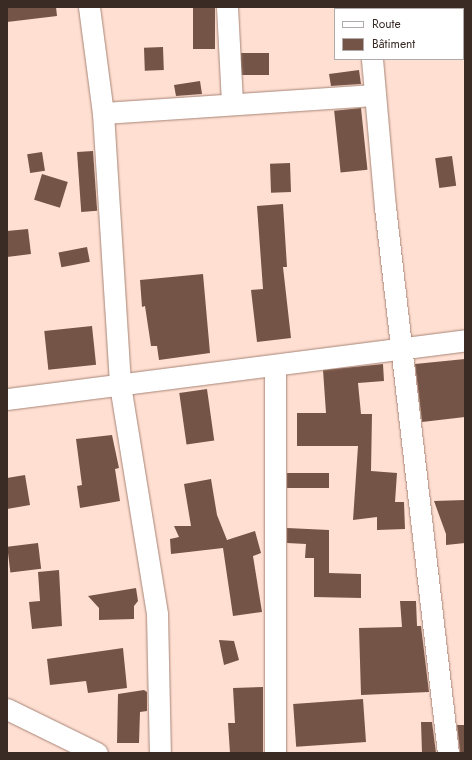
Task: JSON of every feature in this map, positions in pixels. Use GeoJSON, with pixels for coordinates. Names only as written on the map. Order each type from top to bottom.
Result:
{"type":"FeatureCollection","features":[{"type":"Feature","properties":{"kind":"street"},"geometry":{"type":"LineString","coordinates":[[89,7],[103,112],[120,385],[157,614],[160,753]]}},
{"type":"Feature","properties":{"kind":"street"},"geometry":{"type":"LineString","coordinates":[[227,7],[232,104]]}},
{"type":"Feature","properties":{"kind":"street"},"geometry":{"type":"LineString","coordinates":[[372,60],[374,95],[400,348],[448,753]]}},
{"type":"Feature","properties":{"kind":"street"},"geometry":{"type":"LineString","coordinates":[[103,112],[374,95]]}},
{"type":"Feature","properties":{"kind":"street"},"geometry":{"type":"LineString","coordinates":[[7,399],[275,366],[465,340]]}},
{"type":"Feature","properties":{"kind":"street"},"geometry":{"type":"LineString","coordinates":[[275,366],[275,753]]}},
{"type":"Feature","properties":{"kind":"street"},"geometry":{"type":"LineString","coordinates":[[7,709],[97,753]]}},
{"type":"Feature","properties":{"kind":"building"},"geometry":{"type":"Polygon","coordinates":[[[7,7],[56,7],[57,16],[7,22],[7,7]]]}},
{"type":"Feature","properties":{"kind":"building"},"geometry":{"type":"Polygon","coordinates":[[[193,7],[215,7],[215,49],[193,49],[193,7]]]}},
{"type":"Feature","properties":{"kind":"building"},"geometry":{"type":"Polygon","coordinates":[[[163,47],[164,70],[145,71],[144,48],[163,47]]]}},
{"type":"Feature","properties":{"kind":"building"},"geometry":{"type":"Polygon","coordinates":[[[241,53],[269,53],[269,75],[241,75],[241,53]]]}},
{"type":"Feature","properties":{"kind":"building"},"geometry":{"type":"Polygon","coordinates":[[[359,70],[361,84],[331,86],[329,74],[359,70]]]}},
{"type":"Feature","properties":{"kind":"building"},"geometry":{"type":"Polygon","coordinates":[[[200,81],[202,94],[176,96],[174,85],[200,81]]]}},
{"type":"Feature","properties":{"kind":"building"},"geometry":{"type":"Polygon","coordinates":[[[361,108],[367,170],[341,172],[334,111],[361,108]]]}},
{"type":"Feature","properties":{"kind":"building"},"geometry":{"type":"Polygon","coordinates":[[[93,151],[97,211],[81,212],[77,152],[93,151]]]}},
{"type":"Feature","properties":{"kind":"building"},"geometry":{"type":"Polygon","coordinates":[[[42,152],[45,171],[30,173],[27,154],[42,152]]]}},
{"type":"Feature","properties":{"kind":"building"},"geometry":{"type":"Polygon","coordinates":[[[452,156],[456,186],[439,188],[435,158],[452,156]]]}},
{"type":"Feature","properties":{"kind":"building"},"geometry":{"type":"Polygon","coordinates":[[[290,163],[291,192],[271,193],[270,164],[290,163]]]}},
{"type":"Feature","properties":{"kind":"building"},"geometry":{"type":"Polygon","coordinates":[[[42,174],[68,182],[60,208],[34,200],[42,174]]]}},
{"type":"Feature","properties":{"kind":"building"},"geometry":{"type":"Polygon","coordinates":[[[283,204],[287,267],[283,267],[291,338],[257,342],[251,290],[263,289],[257,206],[283,204]]]}},
{"type":"Feature","properties":{"kind":"building"},"geometry":{"type":"Polygon","coordinates":[[[28,229],[31,254],[7,257],[7,231],[28,229]]]}},
{"type":"Feature","properties":{"kind":"building"},"geometry":{"type":"Polygon","coordinates":[[[87,247],[90,262],[61,267],[59,253],[87,247]]]}},
{"type":"Feature","properties":{"kind":"building"},"geometry":{"type":"Polygon","coordinates":[[[203,274],[210,353],[159,360],[157,346],[151,346],[145,306],[142,307],[140,280],[203,274]]]}},
{"type":"Feature","properties":{"kind":"building"},"geometry":{"type":"Polygon","coordinates":[[[92,326],[96,365],[48,370],[44,331],[92,326]]]}},
{"type":"Feature","properties":{"kind":"building"},"geometry":{"type":"Polygon","coordinates":[[[465,359],[465,417],[422,422],[415,364],[465,359]]]}},
{"type":"Feature","properties":{"kind":"building"},"geometry":{"type":"Polygon","coordinates":[[[383,364],[384,381],[358,383],[361,414],[372,414],[371,471],[397,473],[395,502],[404,502],[405,529],[377,530],[377,517],[353,520],[358,446],[297,446],[297,413],[326,413],[323,370],[383,364]]]}},
{"type":"Feature","properties":{"kind":"building"},"geometry":{"type":"Polygon","coordinates":[[[207,389],[214,440],[187,444],[179,393],[207,389]]]}},
{"type":"Feature","properties":{"kind":"building"},"geometry":{"type":"Polygon","coordinates":[[[112,435],[119,468],[115,469],[120,501],[80,508],[77,486],[82,485],[76,439],[112,435]]]}},
{"type":"Feature","properties":{"kind":"building"},"geometry":{"type":"Polygon","coordinates":[[[287,473],[329,473],[329,488],[287,488],[287,473]]]}},
{"type":"Feature","properties":{"kind":"building"},"geometry":{"type":"Polygon","coordinates":[[[25,475],[30,505],[7,509],[7,478],[25,475]]]}},
{"type":"Feature","properties":{"kind":"building"},"geometry":{"type":"Polygon","coordinates":[[[211,479],[217,515],[227,540],[255,531],[261,553],[253,556],[262,612],[233,616],[223,548],[171,554],[170,539],[179,537],[174,526],[191,526],[184,484],[211,479]]]}},
{"type":"Feature","properties":{"kind":"building"},"geometry":{"type":"Polygon","coordinates":[[[465,500],[465,543],[446,545],[446,534],[434,501],[465,500]]]}},
{"type":"Feature","properties":{"kind":"building"},"geometry":{"type":"Polygon","coordinates":[[[287,528],[329,530],[329,573],[361,574],[361,598],[314,597],[314,558],[305,558],[306,544],[287,543],[287,528]]]}},
{"type":"Feature","properties":{"kind":"building"},"geometry":{"type":"Polygon","coordinates":[[[38,543],[41,569],[10,573],[7,547],[38,543]]]}},
{"type":"Feature","properties":{"kind":"building"},"geometry":{"type":"Polygon","coordinates":[[[59,570],[62,626],[32,629],[29,602],[40,601],[38,572],[59,570]]]}},
{"type":"Feature","properties":{"kind":"building"},"geometry":{"type":"Polygon","coordinates":[[[136,588],[138,601],[134,606],[134,619],[99,620],[99,608],[88,596],[136,588]]]}},
{"type":"Feature","properties":{"kind":"building"},"geometry":{"type":"Polygon","coordinates":[[[400,601],[416,601],[417,626],[421,626],[429,692],[361,695],[359,628],[402,627],[400,601]]]}},
{"type":"Feature","properties":{"kind":"building"},"geometry":{"type":"Polygon","coordinates":[[[219,640],[234,641],[239,660],[224,665],[219,640]]]}},
{"type":"Feature","properties":{"kind":"building"},"geometry":{"type":"Polygon","coordinates":[[[123,648],[127,688],[88,693],[86,681],[50,685],[47,659],[123,648]]]}},
{"type":"Feature","properties":{"kind":"building"},"geometry":{"type":"Polygon","coordinates":[[[263,687],[263,753],[230,753],[228,723],[235,723],[233,688],[263,687]]]}},
{"type":"Feature","properties":{"kind":"building"},"geometry":{"type":"Polygon","coordinates":[[[144,690],[147,692],[147,711],[140,712],[139,743],[117,743],[118,694],[144,690]]]}},
{"type":"Feature","properties":{"kind":"building"},"geometry":{"type":"Polygon","coordinates":[[[363,699],[366,742],[296,747],[293,704],[363,699]]]}},
{"type":"Feature","properties":{"kind":"building"},"geometry":{"type":"Polygon","coordinates":[[[421,722],[432,722],[436,753],[422,753],[421,722]]]}},
{"type":"Feature","properties":{"kind":"building"},"geometry":{"type":"Polygon","coordinates":[[[457,725],[465,725],[465,752],[460,752],[457,725]]]}}]}
